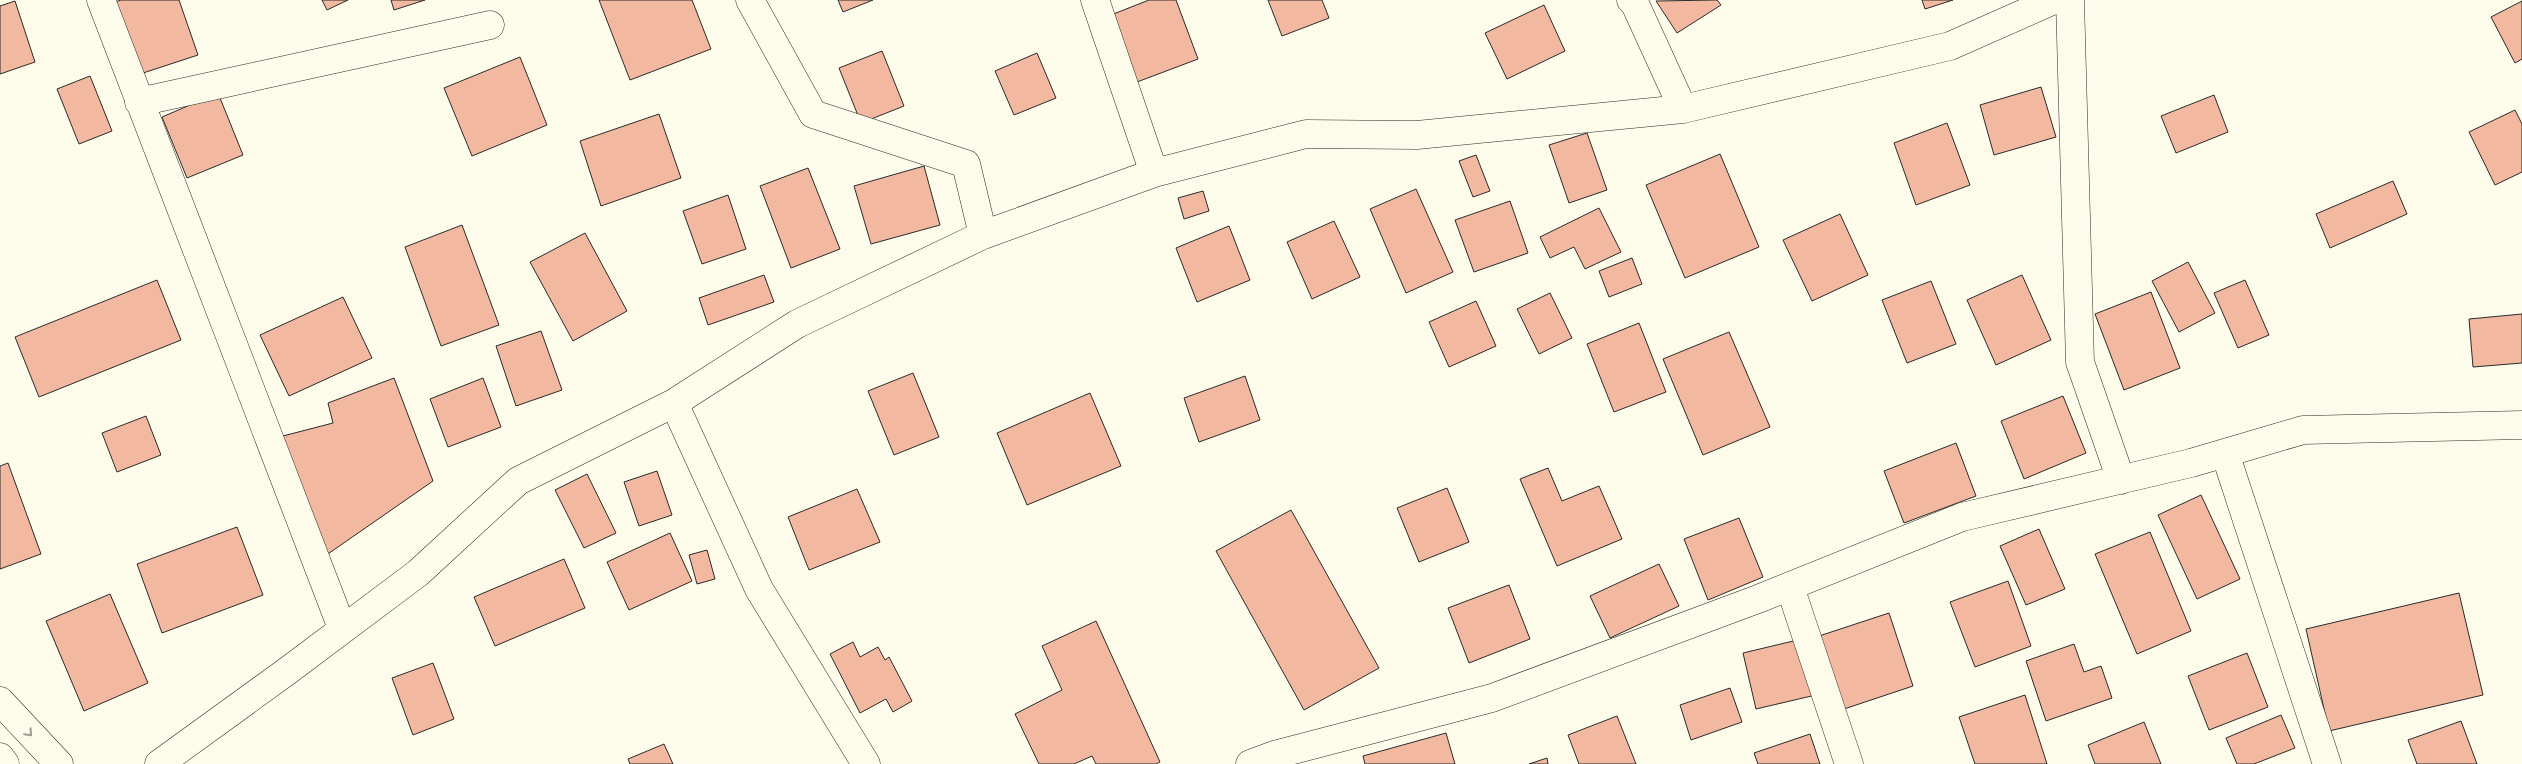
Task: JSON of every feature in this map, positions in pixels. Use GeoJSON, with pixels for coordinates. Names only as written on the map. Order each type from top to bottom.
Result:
{"type":"FeatureCollection","features":[{"type":"Feature","properties":{"kind":"main road"},"geometry":{"type":"LineString","coordinates":[[101,0],[342,628]]}},
{"type":"Feature","properties":{"kind":"main road"},"geometry":{"type":"LineString","coordinates":[[750,0],[813,114],[966,164],[983,235]]}},
{"type":"Feature","properties":{"kind":"main road"},"geometry":{"type":"LineString","coordinates":[[1095,0],[1154,173]]}},
{"type":"Feature","properties":{"kind":"main road"},"geometry":{"type":"LineString","coordinates":[[1631,0],[1635,4],[1683,109]]}},
{"type":"Feature","properties":{"kind":"main road"},"geometry":{"type":"LineString","coordinates":[[159,764],[286,672],[418,572],[518,481],[674,403],[797,324],[983,235],[1154,173],[1306,134],[1417,135],[1683,109],[1950,46],[2054,0]]}},
{"type":"Feature","properties":{"kind":"main road"},"geometry":{"type":"LineString","coordinates":[[2070,0],[2080,362],[2121,480]]}},
{"type":"Feature","properties":{"kind":"main road"},"geometry":{"type":"LineString","coordinates":[[139,102],[490,24]]}},
{"type":"Feature","properties":{"kind":"main road"},"geometry":{"type":"LineString","coordinates":[[674,403],[759,589],[866,764]]}},
{"type":"Feature","properties":{"kind":"main road"},"geometry":{"type":"LineString","coordinates":[[1250,764],[1274,755],[1492,698],[1790,587],[1962,517],[2121,480],[2225,453],[2303,430],[2522,425]]}},
{"type":"Feature","properties":{"kind":"main road"},"geometry":{"type":"LineString","coordinates":[[2225,453],[2327,764]]}},
{"type":"Feature","properties":{"kind":"main road"},"geometry":{"type":"LineString","coordinates":[[1790,587],[1849,764]]}},
{"type":"Feature","properties":{"kind":"main road"},"geometry":{"type":"LineString","coordinates":[[0,701],[59,764]]}},
{"type":"Feature","properties":{"kind":"main road"},"geometry":{"type":"LineString","coordinates":[[0,758],[6,764]]}},
{"type":"Feature","properties":{"kind":"building"},"geometry":{"type":"Polygon","coordinates":[[[121,0],[179,0],[198,55],[137,75],[112,3],[121,0]]]}},
{"type":"Feature","properties":{"kind":"building"},"geometry":{"type":"Polygon","coordinates":[[[322,0],[348,0],[327,10],[322,0]]]}},
{"type":"Feature","properties":{"kind":"building"},"geometry":{"type":"Polygon","coordinates":[[[391,0],[425,0],[394,10],[391,0]]]}},
{"type":"Feature","properties":{"kind":"building"},"geometry":{"type":"Polygon","coordinates":[[[599,0],[692,0],[711,49],[630,80],[599,0]]]}},
{"type":"Feature","properties":{"kind":"building"},"geometry":{"type":"Polygon","coordinates":[[[838,0],[873,0],[843,12],[838,0]]]}},
{"type":"Feature","properties":{"kind":"building"},"geometry":{"type":"Polygon","coordinates":[[[1149,0],[1176,0],[1198,59],[1137,82],[1111,15],[1149,0]]]}},
{"type":"Feature","properties":{"kind":"building"},"geometry":{"type":"Polygon","coordinates":[[[1268,0],[1322,0],[1329,18],[1282,36],[1268,0]]]}},
{"type":"Feature","properties":{"kind":"building"},"geometry":{"type":"Polygon","coordinates":[[[1717,0],[1721,5],[1677,33],[1656,1],[1717,0]]]}},
{"type":"Feature","properties":{"kind":"building"},"geometry":{"type":"Polygon","coordinates":[[[1922,0],[1953,0],[1925,9],[1922,0]]]}},
{"type":"Feature","properties":{"kind":"building"},"geometry":{"type":"Polygon","coordinates":[[[15,1],[35,62],[0,74],[0,6],[15,1]]]}},
{"type":"Feature","properties":{"kind":"building"},"geometry":{"type":"Polygon","coordinates":[[[2522,1],[2522,59],[2515,63],[2491,17],[2522,1]]]}},
{"type":"Feature","properties":{"kind":"building"},"geometry":{"type":"Polygon","coordinates":[[[1544,5],[1565,51],[1507,79],[1485,33],[1544,5]]]}},
{"type":"Feature","properties":{"kind":"building"},"geometry":{"type":"Polygon","coordinates":[[[882,51],[904,106],[861,123],[839,68],[882,51]]]}},
{"type":"Feature","properties":{"kind":"building"},"geometry":{"type":"Polygon","coordinates":[[[1037,53],[1056,98],[1014,115],[995,71],[1037,53]]]}},
{"type":"Feature","properties":{"kind":"building"},"geometry":{"type":"Polygon","coordinates":[[[520,57],[547,125],[472,156],[444,88],[520,57]]]}},
{"type":"Feature","properties":{"kind":"building"},"geometry":{"type":"Polygon","coordinates":[[[90,76],[112,131],[79,144],[57,89],[90,76]]]}},
{"type":"Feature","properties":{"kind":"building"},"geometry":{"type":"Polygon","coordinates":[[[2041,87],[2056,137],[1994,155],[1980,105],[2041,87]]]}},
{"type":"Feature","properties":{"kind":"building"},"geometry":{"type":"Polygon","coordinates":[[[218,93],[243,155],[187,178],[162,117],[218,93]]]}},
{"type":"Feature","properties":{"kind":"building"},"geometry":{"type":"Polygon","coordinates":[[[2214,95],[2228,132],[2176,153],[2161,116],[2214,95]]]}},
{"type":"Feature","properties":{"kind":"building"},"geometry":{"type":"Polygon","coordinates":[[[2515,110],[2522,124],[2522,172],[2495,185],[2469,132],[2515,110]]]}},
{"type":"Feature","properties":{"kind":"building"},"geometry":{"type":"Polygon","coordinates":[[[659,114],[681,178],[601,206],[580,141],[659,114]]]}},
{"type":"Feature","properties":{"kind":"building"},"geometry":{"type":"Polygon","coordinates":[[[1947,123],[1970,185],[1916,205],[1894,143],[1947,123]]]}},
{"type":"Feature","properties":{"kind":"building"},"geometry":{"type":"Polygon","coordinates":[[[1587,133],[1607,190],[1569,203],[1549,145],[1587,133]]]}},
{"type":"Feature","properties":{"kind":"building"},"geometry":{"type":"Polygon","coordinates":[[[1720,154],[1759,247],[1685,278],[1646,185],[1720,154]]]}},
{"type":"Feature","properties":{"kind":"building"},"geometry":{"type":"Polygon","coordinates":[[[1476,155],[1490,191],[1473,197],[1459,161],[1476,155]]]}},
{"type":"Feature","properties":{"kind":"building"},"geometry":{"type":"Polygon","coordinates":[[[924,166],[940,225],[871,244],[854,186],[924,166]]]}},
{"type":"Feature","properties":{"kind":"building"},"geometry":{"type":"Polygon","coordinates":[[[808,168],[840,249],[791,268],[760,186],[808,168]]]}},
{"type":"Feature","properties":{"kind":"building"},"geometry":{"type":"Polygon","coordinates":[[[2393,181],[2407,214],[2330,248],[2316,214],[2393,181]]]}},
{"type":"Feature","properties":{"kind":"building"},"geometry":{"type":"Polygon","coordinates":[[[1416,189],[1453,272],[1406,293],[1370,209],[1416,189]]]}},
{"type":"Feature","properties":{"kind":"building"},"geometry":{"type":"Polygon","coordinates":[[[1203,191],[1209,211],[1184,219],[1178,198],[1203,191]]]}},
{"type":"Feature","properties":{"kind":"building"},"geometry":{"type":"Polygon","coordinates":[[[728,195],[746,249],[702,264],[683,211],[728,195]]]}},
{"type":"Feature","properties":{"kind":"building"},"geometry":{"type":"Polygon","coordinates":[[[1510,201],[1528,253],[1474,272],[1455,220],[1510,201]]]}},
{"type":"Feature","properties":{"kind":"building"},"geometry":{"type":"Polygon","coordinates":[[[1599,208],[1621,252],[1585,269],[1574,247],[1550,258],[1540,237],[1599,208]]]}},
{"type":"Feature","properties":{"kind":"building"},"geometry":{"type":"Polygon","coordinates":[[[1840,214],[1868,275],[1812,301],[1783,240],[1840,214]]]}},
{"type":"Feature","properties":{"kind":"building"},"geometry":{"type":"Polygon","coordinates":[[[1334,221],[1360,277],[1312,299],[1287,242],[1334,221]]]}},
{"type":"Feature","properties":{"kind":"building"},"geometry":{"type":"Polygon","coordinates":[[[462,225],[499,325],[441,346],[405,247],[462,225]]]}},
{"type":"Feature","properties":{"kind":"building"},"geometry":{"type":"Polygon","coordinates":[[[1229,226],[1250,280],[1197,302],[1176,248],[1229,226]]]}},
{"type":"Feature","properties":{"kind":"building"},"geometry":{"type":"Polygon","coordinates":[[[585,233],[627,311],[573,341],[530,262],[585,233]]]}},
{"type":"Feature","properties":{"kind":"building"},"geometry":{"type":"Polygon","coordinates":[[[1632,258],[1642,284],[1609,297],[1599,271],[1632,258]]]}},
{"type":"Feature","properties":{"kind":"building"},"geometry":{"type":"Polygon","coordinates":[[[2188,262],[2215,313],[2179,332],[2152,281],[2188,262]]]}},
{"type":"Feature","properties":{"kind":"building"},"geometry":{"type":"Polygon","coordinates":[[[764,275],[774,302],[708,325],[699,298],[764,275]]]}},
{"type":"Feature","properties":{"kind":"building"},"geometry":{"type":"Polygon","coordinates":[[[2022,275],[2051,340],[1996,365],[1967,300],[2022,275]]]}},
{"type":"Feature","properties":{"kind":"building"},"geometry":{"type":"Polygon","coordinates":[[[157,280],[181,340],[39,397],[15,337],[157,280]]]}},
{"type":"Feature","properties":{"kind":"building"},"geometry":{"type":"Polygon","coordinates":[[[2245,280],[2269,335],[2238,348],[2214,293],[2245,280]]]}},
{"type":"Feature","properties":{"kind":"building"},"geometry":{"type":"Polygon","coordinates":[[[1931,281],[1956,344],[1907,363],[1882,300],[1931,281]]]}},
{"type":"Feature","properties":{"kind":"building"},"geometry":{"type":"Polygon","coordinates":[[[2151,292],[2180,368],[2124,390],[2095,314],[2151,292]]]}},
{"type":"Feature","properties":{"kind":"building"},"geometry":{"type":"Polygon","coordinates":[[[1550,293],[1572,338],[1539,354],[1517,309],[1550,293]]]}},
{"type":"Feature","properties":{"kind":"building"},"geometry":{"type":"Polygon","coordinates":[[[343,297],[372,358],[289,396],[260,335],[343,297]]]}},
{"type":"Feature","properties":{"kind":"building"},"geometry":{"type":"Polygon","coordinates":[[[1476,301],[1496,346],[1449,367],[1429,322],[1476,301]]]}},
{"type":"Feature","properties":{"kind":"building"},"geometry":{"type":"Polygon","coordinates":[[[2522,314],[2522,363],[2473,367],[2469,319],[2522,314]]]}},
{"type":"Feature","properties":{"kind":"building"},"geometry":{"type":"Polygon","coordinates":[[[1639,323],[1666,392],[1614,412],[1587,344],[1639,323]]]}},
{"type":"Feature","properties":{"kind":"building"},"geometry":{"type":"Polygon","coordinates":[[[541,331],[562,390],[516,406],[496,346],[541,331]]]}},
{"type":"Feature","properties":{"kind":"building"},"geometry":{"type":"Polygon","coordinates":[[[1729,332],[1770,427],[1703,455],[1663,359],[1729,332]]]}},
{"type":"Feature","properties":{"kind":"building"},"geometry":{"type":"Polygon","coordinates":[[[913,373],[939,437],[894,455],[868,391],[913,373]]]}},
{"type":"Feature","properties":{"kind":"building"},"geometry":{"type":"Polygon","coordinates":[[[1245,376],[1260,420],[1199,442],[1184,398],[1245,376]]]}},
{"type":"Feature","properties":{"kind":"building"},"geometry":{"type":"Polygon","coordinates":[[[394,378],[433,481],[325,556],[279,437],[333,423],[328,403],[394,378]]]}},
{"type":"Feature","properties":{"kind":"building"},"geometry":{"type":"Polygon","coordinates":[[[483,378],[501,427],[448,447],[430,399],[483,378]]]}},
{"type":"Feature","properties":{"kind":"building"},"geometry":{"type":"Polygon","coordinates":[[[1090,393],[1121,466],[1027,505],[997,433],[1090,393]]]}},
{"type":"Feature","properties":{"kind":"building"},"geometry":{"type":"Polygon","coordinates":[[[2063,396],[2086,453],[2024,479],[2001,421],[2063,396]]]}},
{"type":"Feature","properties":{"kind":"building"},"geometry":{"type":"Polygon","coordinates":[[[146,416],[161,455],[117,472],[102,433],[146,416]]]}},
{"type":"Feature","properties":{"kind":"building"},"geometry":{"type":"Polygon","coordinates":[[[1956,443],[1976,496],[1904,523],[1884,471],[1956,443]]]}},
{"type":"Feature","properties":{"kind":"building"},"geometry":{"type":"Polygon","coordinates":[[[8,463],[41,554],[0,569],[0,466],[8,463]]]}},
{"type":"Feature","properties":{"kind":"building"},"geometry":{"type":"Polygon","coordinates":[[[1548,468],[1562,501],[1599,486],[1622,539],[1557,566],[1520,479],[1548,468]]]}},
{"type":"Feature","properties":{"kind":"building"},"geometry":{"type":"Polygon","coordinates":[[[657,471],[672,515],[639,526],[624,482],[657,471]]]}},
{"type":"Feature","properties":{"kind":"building"},"geometry":{"type":"Polygon","coordinates":[[[587,474],[616,533],[584,548],[555,490],[587,474]]]}},
{"type":"Feature","properties":{"kind":"building"},"geometry":{"type":"Polygon","coordinates":[[[1447,488],[1469,542],[1419,562],[1397,508],[1447,488]]]}},
{"type":"Feature","properties":{"kind":"building"},"geometry":{"type":"Polygon","coordinates":[[[857,489],[880,542],[809,570],[788,517],[857,489]]]}},
{"type":"Feature","properties":{"kind":"building"},"geometry":{"type":"Polygon","coordinates":[[[2201,495],[2240,579],[2197,599],[2158,515],[2201,495]]]}},
{"type":"Feature","properties":{"kind":"building"},"geometry":{"type":"Polygon","coordinates":[[[1291,510],[1379,668],[1304,710],[1216,551],[1291,510]]]}},
{"type":"Feature","properties":{"kind":"building"},"geometry":{"type":"Polygon","coordinates":[[[1739,518],[1763,577],[1708,600],[1684,539],[1739,518]]]}},
{"type":"Feature","properties":{"kind":"building"},"geometry":{"type":"Polygon","coordinates":[[[237,527],[263,595],[162,633],[137,564],[237,527]]]}},
{"type":"Feature","properties":{"kind":"building"},"geometry":{"type":"Polygon","coordinates":[[[2039,529],[2065,589],[2026,605],[2000,546],[2039,529]]]}},
{"type":"Feature","properties":{"kind":"building"},"geometry":{"type":"Polygon","coordinates":[[[2150,532],[2191,631],[2137,654],[2095,554],[2150,532]]]}},
{"type":"Feature","properties":{"kind":"building"},"geometry":{"type":"Polygon","coordinates":[[[670,533],[692,581],[629,610],[607,562],[670,533]]]}},
{"type":"Feature","properties":{"kind":"building"},"geometry":{"type":"Polygon","coordinates":[[[707,550],[715,579],[697,584],[689,555],[707,550]]]}},
{"type":"Feature","properties":{"kind":"building"},"geometry":{"type":"Polygon","coordinates":[[[564,559],[585,608],[495,646],[474,597],[564,559]]]}},
{"type":"Feature","properties":{"kind":"building"},"geometry":{"type":"Polygon","coordinates":[[[1659,564],[1679,606],[1610,638],[1590,596],[1659,564]]]}},
{"type":"Feature","properties":{"kind":"building"},"geometry":{"type":"Polygon","coordinates":[[[2008,581],[2031,646],[1975,667],[1950,602],[2008,581]]]}},
{"type":"Feature","properties":{"kind":"building"},"geometry":{"type":"Polygon","coordinates":[[[1509,585],[1530,639],[1469,663],[1448,608],[1509,585]]]}},
{"type":"Feature","properties":{"kind":"building"},"geometry":{"type":"Polygon","coordinates":[[[2459,593],[2483,695],[2329,731],[2306,629],[2459,593]]]}},
{"type":"Feature","properties":{"kind":"building"},"geometry":{"type":"Polygon","coordinates":[[[110,594],[148,683],[84,711],[46,621],[110,594]]]}},
{"type":"Feature","properties":{"kind":"building"},"geometry":{"type":"Polygon","coordinates":[[[1889,613],[1913,686],[1841,710],[1816,637],[1889,613]]]}},
{"type":"Feature","properties":{"kind":"building"},"geometry":{"type":"Polygon","coordinates":[[[1096,621],[1160,762],[1156,764],[1096,764],[1092,756],[1074,764],[1039,764],[1015,714],[1062,690],[1042,646],[1096,621]]]}},
{"type":"Feature","properties":{"kind":"building"},"geometry":{"type":"Polygon","coordinates":[[[1806,638],[1820,694],[1756,709],[1743,653],[1806,638]]]}},
{"type":"Feature","properties":{"kind":"building"},"geometry":{"type":"Polygon","coordinates":[[[853,642],[860,657],[878,647],[885,660],[889,657],[912,701],[893,712],[886,699],[860,713],[830,654],[853,642]]]}},
{"type":"Feature","properties":{"kind":"building"},"geometry":{"type":"Polygon","coordinates":[[[2074,644],[2084,672],[2101,666],[2112,698],[2046,721],[2026,661],[2074,644]]]}},
{"type":"Feature","properties":{"kind":"building"},"geometry":{"type":"Polygon","coordinates":[[[2247,653],[2268,707],[2209,730],[2188,676],[2247,653]]]}},
{"type":"Feature","properties":{"kind":"building"},"geometry":{"type":"Polygon","coordinates":[[[433,663],[454,719],[413,735],[392,678],[433,663]]]}},
{"type":"Feature","properties":{"kind":"building"},"geometry":{"type":"Polygon","coordinates":[[[1730,688],[1742,722],[1691,740],[1680,705],[1730,688]]]}},
{"type":"Feature","properties":{"kind":"building"},"geometry":{"type":"Polygon","coordinates":[[[2025,695],[2047,764],[1975,764],[1959,717],[2025,695]]]}},
{"type":"Feature","properties":{"kind":"building"},"geometry":{"type":"Polygon","coordinates":[[[2281,715],[2295,748],[2254,764],[2237,764],[2226,738],[2281,715]]]}},
{"type":"Feature","properties":{"kind":"building"},"geometry":{"type":"Polygon","coordinates":[[[1617,716],[1636,764],[1579,764],[1568,735],[1617,716]]]}},
{"type":"Feature","properties":{"kind":"building"},"geometry":{"type":"Polygon","coordinates":[[[2461,721],[2477,764],[2417,764],[2408,740],[2461,721]]]}},
{"type":"Feature","properties":{"kind":"building"},"geometry":{"type":"Polygon","coordinates":[[[2144,722],[2161,764],[2095,764],[2088,745],[2144,722]]]}},
{"type":"Feature","properties":{"kind":"building"},"geometry":{"type":"Polygon","coordinates":[[[1446,733],[1455,764],[1365,764],[1363,756],[1446,733]]]}},
{"type":"Feature","properties":{"kind":"building"},"geometry":{"type":"Polygon","coordinates":[[[1810,734],[1820,764],[1758,764],[1754,753],[1810,734]]]}},
{"type":"Feature","properties":{"kind":"building"},"geometry":{"type":"Polygon","coordinates":[[[664,744],[673,764],[630,764],[628,759],[664,744]]]}},
{"type":"Feature","properties":{"kind":"building"},"geometry":{"type":"Polygon","coordinates":[[[1547,758],[1548,764],[1529,764],[1547,758]]]}}]}
